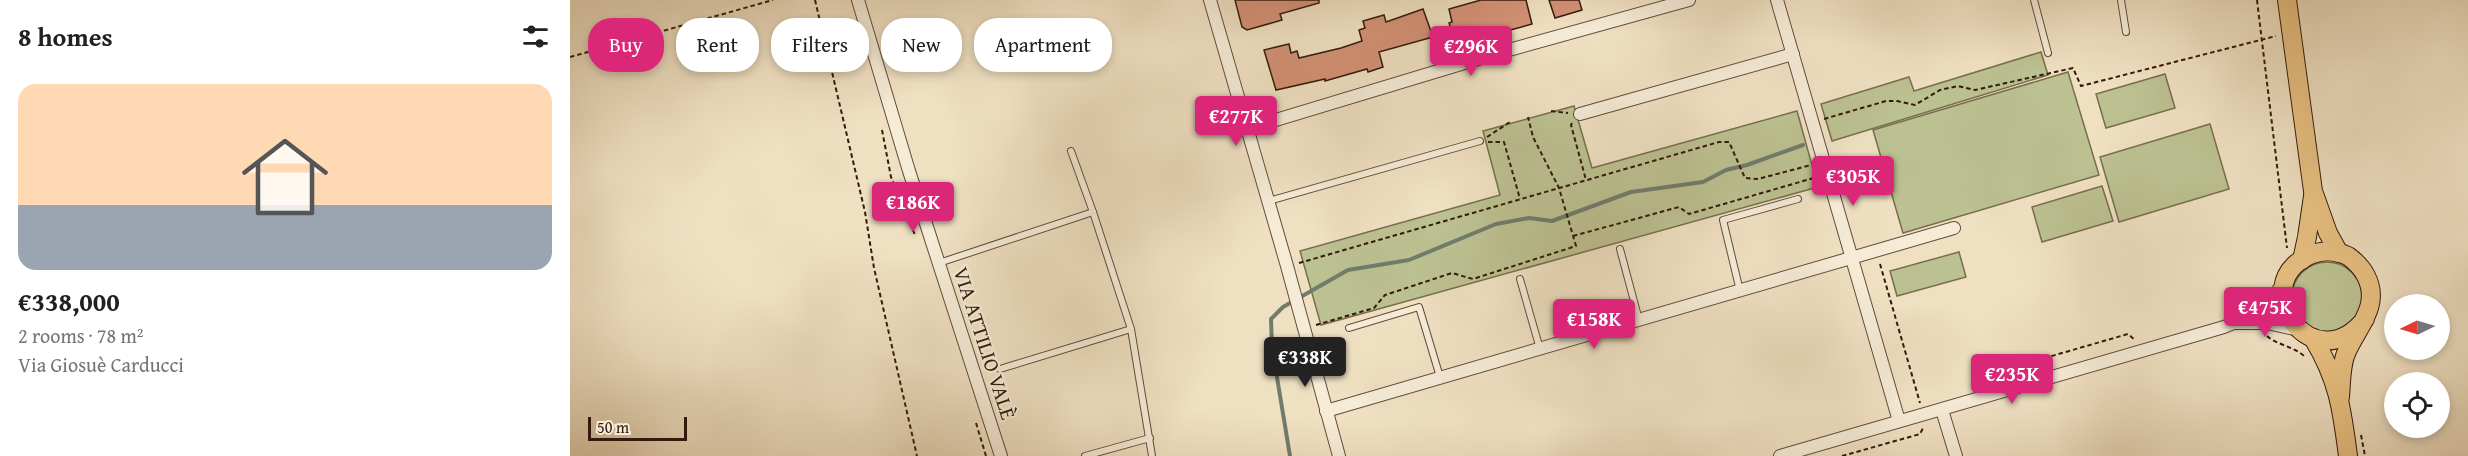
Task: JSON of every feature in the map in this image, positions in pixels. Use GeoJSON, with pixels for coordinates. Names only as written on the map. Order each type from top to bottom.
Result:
{"type":"FeatureCollection","features":[{"type":"Feature","properties":{"kind":"main road"},"geometry":{"type":"LineString","coordinates":[[2287,0],[2313,191],[2328,233],[2339,253]]}},
{"type":"Feature","properties":{"kind":"main road"},"geometry":{"type":"LineString","coordinates":[[2313,191],[2307,237],[2295,255],[2293,267],[2284,284],[2284,308],[2292,323],[2306,334],[2326,360],[2340,397],[2348,456]]}},
{"type":"Feature","properties":{"kind":"main road"},"geometry":{"type":"LineString","coordinates":[[2295,255],[2319,252],[2339,253],[2356,262],[2369,282],[2371,302],[2344,360],[2340,397]]}},
{"type":"Feature","properties":{"kind":"main road"},"geometry":{"type":"LineString","coordinates":[[2306,334],[2322,340],[2339,339],[2357,329],[2365,319]]}},
{"type":"Feature","properties":{"kind":"street","name":"VIA ATTILIO VALÈ"},"geometry":{"type":"LineString","coordinates":[[858,0],[1001,456]]}},
{"type":"Feature","properties":{"kind":"street"},"geometry":{"type":"LineString","coordinates":[[1210,0],[1293,285],[1339,456]]}},
{"type":"Feature","properties":{"kind":"street"},"geometry":{"type":"LineString","coordinates":[[1246,129],[1491,55],[1689,0]]}},
{"type":"Feature","properties":{"kind":"street"},"geometry":{"type":"LineString","coordinates":[[1777,0],[1899,421]]}},
{"type":"Feature","properties":{"kind":"street"},"geometry":{"type":"LineString","coordinates":[[1580,114],[1793,54]]}},
{"type":"Feature","properties":{"kind":"street"},"geometry":{"type":"LineString","coordinates":[[1326,411],[1954,228]]}},
{"type":"Feature","properties":{"kind":"street"},"geometry":{"type":"LineString","coordinates":[[1780,456],[2235,323],[2266,303],[2284,284]]}},
{"type":"Feature","properties":{"kind":"street"},"geometry":{"type":"LineString","coordinates":[[2235,323],[2267,323],[2306,334]]}},
{"type":"Feature","properties":{"kind":"street"},"geometry":{"type":"LineString","coordinates":[[1942,410],[1956,456]]}},
{"type":"Feature","properties":{"kind":"lane"},"geometry":{"type":"LineString","coordinates":[[2034,0],[2048,53]]}},
{"type":"Feature","properties":{"kind":"lane"},"geometry":{"type":"LineString","coordinates":[[2121,0],[2126,32]]}},
{"type":"Feature","properties":{"kind":"lane"},"geometry":{"type":"LineString","coordinates":[[1268,201],[1480,141]]}},
{"type":"Feature","properties":{"kind":"lane"},"geometry":{"type":"LineString","coordinates":[[1071,151],[1131,329],[1152,456]]}},
{"type":"Feature","properties":{"kind":"lane"},"geometry":{"type":"LineString","coordinates":[[1740,292],[1723,220],[1798,199]]}},
{"type":"Feature","properties":{"kind":"lane"},"geometry":{"type":"LineString","coordinates":[[939,263],[1093,212]]}},
{"type":"Feature","properties":{"kind":"lane"},"geometry":{"type":"LineString","coordinates":[[1620,249],[1639,321]]}},
{"type":"Feature","properties":{"kind":"lane"},"geometry":{"type":"LineString","coordinates":[[1520,279],[1540,350]]}},
{"type":"Feature","properties":{"kind":"lane"},"geometry":{"type":"LineString","coordinates":[[1349,328],[1419,307],[1440,378]]}},
{"type":"Feature","properties":{"kind":"lane"},"geometry":{"type":"LineString","coordinates":[[1000,369],[1131,329]]}},
{"type":"Feature","properties":{"kind":"lane"},"geometry":{"type":"LineString","coordinates":[[1085,456],[1150,438]]}},
{"type":"Feature","properties":{"kind":"path"},"geometry":{"type":"LineString","coordinates":[[570,57],[773,0]]}},
{"type":"Feature","properties":{"kind":"path"},"geometry":{"type":"LineString","coordinates":[[815,0],[865,212],[874,268],[917,456]]}},
{"type":"Feature","properties":{"kind":"path"},"geometry":{"type":"LineString","coordinates":[[2257,0],[2295,255]]}},
{"type":"Feature","properties":{"kind":"path"},"geometry":{"type":"LineString","coordinates":[[1813,123],[1886,101],[1915,105],[1940,90],[1958,86],[1975,90],[2073,68],[2081,86],[2292,33]]}},
{"type":"Feature","properties":{"kind":"path"},"geometry":{"type":"LineString","coordinates":[[1551,111],[1580,114]]}},
{"type":"Feature","properties":{"kind":"path"},"geometry":{"type":"LineString","coordinates":[[1580,114],[1571,125],[1586,180]]}},
{"type":"Feature","properties":{"kind":"path"},"geometry":{"type":"LineString","coordinates":[[1304,328],[1374,308],[1385,295],[1452,273],[1473,279],[1576,246],[1559,188],[1533,137],[1528,117]]}},
{"type":"Feature","properties":{"kind":"path"},"geometry":{"type":"LineString","coordinates":[[1480,141],[1510,122]]}},
{"type":"Feature","properties":{"kind":"path"},"geometry":{"type":"LineString","coordinates":[[1480,141],[1504,142],[1520,199]]}},
{"type":"Feature","properties":{"kind":"path"},"geometry":{"type":"LineString","coordinates":[[1287,266],[1719,142],[1729,142],[1745,178],[1758,179],[1824,161]]}},
{"type":"Feature","properties":{"kind":"path"},"geometry":{"type":"LineString","coordinates":[[1573,236],[1679,207],[1689,214],[1828,174]]}},
{"type":"Feature","properties":{"kind":"path"},"geometry":{"type":"LineString","coordinates":[[1876,251],[1920,404]]}},
{"type":"Feature","properties":{"kind":"path"},"geometry":{"type":"LineString","coordinates":[[2006,380],[2010,368],[2020,365],[2128,334],[2137,342]]}},
{"type":"Feature","properties":{"kind":"green space"},"geometry":{"type":"Polygon","coordinates":[[[2041,52],[2048,75],[1832,141],[1821,104],[1909,77],[1914,91],[2041,52]]]}},
{"type":"Feature","properties":{"kind":"green space"},"geometry":{"type":"Polygon","coordinates":[[[2068,72],[2099,175],[1903,233],[1873,130],[2068,72]]]}},
{"type":"Feature","properties":{"kind":"green space"},"geometry":{"type":"Polygon","coordinates":[[[2165,74],[2175,108],[2106,128],[2096,94],[2165,74]]]}},
{"type":"Feature","properties":{"kind":"green space"},"geometry":{"type":"Polygon","coordinates":[[[1574,106],[1592,168],[1797,111],[1818,187],[1321,325],[1300,251],[1500,195],[1483,131],[1574,106]]]}},
{"type":"Feature","properties":{"kind":"green space"},"geometry":{"type":"Polygon","coordinates":[[[2210,124],[2229,189],[2119,222],[2100,157],[2210,124]]]}},
{"type":"Feature","properties":{"kind":"green space"},"geometry":{"type":"Polygon","coordinates":[[[2102,186],[2113,221],[2042,242],[2032,207],[2102,186]]]}},
{"type":"Feature","properties":{"kind":"green space"},"geometry":{"type":"Polygon","coordinates":[[[1959,252],[1966,277],[1897,296],[1890,271],[1959,252]]]}},
{"type":"Feature","properties":{"kind":"green space"},"geometry":{"type":"Polygon","coordinates":[[[2327,262],[2340,265],[2352,272],[2359,284],[2362,297],[2359,310],[2352,322],[2340,329],[2327,332],[2314,329],[2302,322],[2295,310],[2292,297],[2295,284],[2302,272],[2314,265],[2327,262]]]}},
{"type":"Feature","properties":{"kind":"building"},"geometry":{"type":"Polygon","coordinates":[[[1235,0],[1319,0],[1319,3],[1280,14],[1282,20],[1247,30],[1242,27],[1235,0]]]}},
{"type":"Feature","properties":{"kind":"building"},"geometry":{"type":"Polygon","coordinates":[[[1481,0],[1526,0],[1532,24],[1456,45],[1449,23],[1452,22],[1449,9],[1481,0]]]}},
{"type":"Feature","properties":{"kind":"building"},"geometry":{"type":"Polygon","coordinates":[[[1549,0],[1579,0],[1582,10],[1555,18],[1549,0]]]}},
{"type":"Feature","properties":{"kind":"building"},"geometry":{"type":"Polygon","coordinates":[[[1423,9],[1433,37],[1379,52],[1383,67],[1276,90],[1264,50],[1289,44],[1291,53],[1297,51],[1299,58],[1341,48],[1362,41],[1359,30],[1365,28],[1363,21],[1384,15],[1386,22],[1423,9]]]}},
{"type":"Feature","properties":{"kind":"waterway"},"geometry":{"type":"LineString","coordinates":[[1290,456],[1272,347],[1271,319],[1283,307],[1348,270],[1409,260],[1496,224],[1529,218],[1552,221],[1631,192],[1703,182],[1726,170],[1803,145]]}}]}
